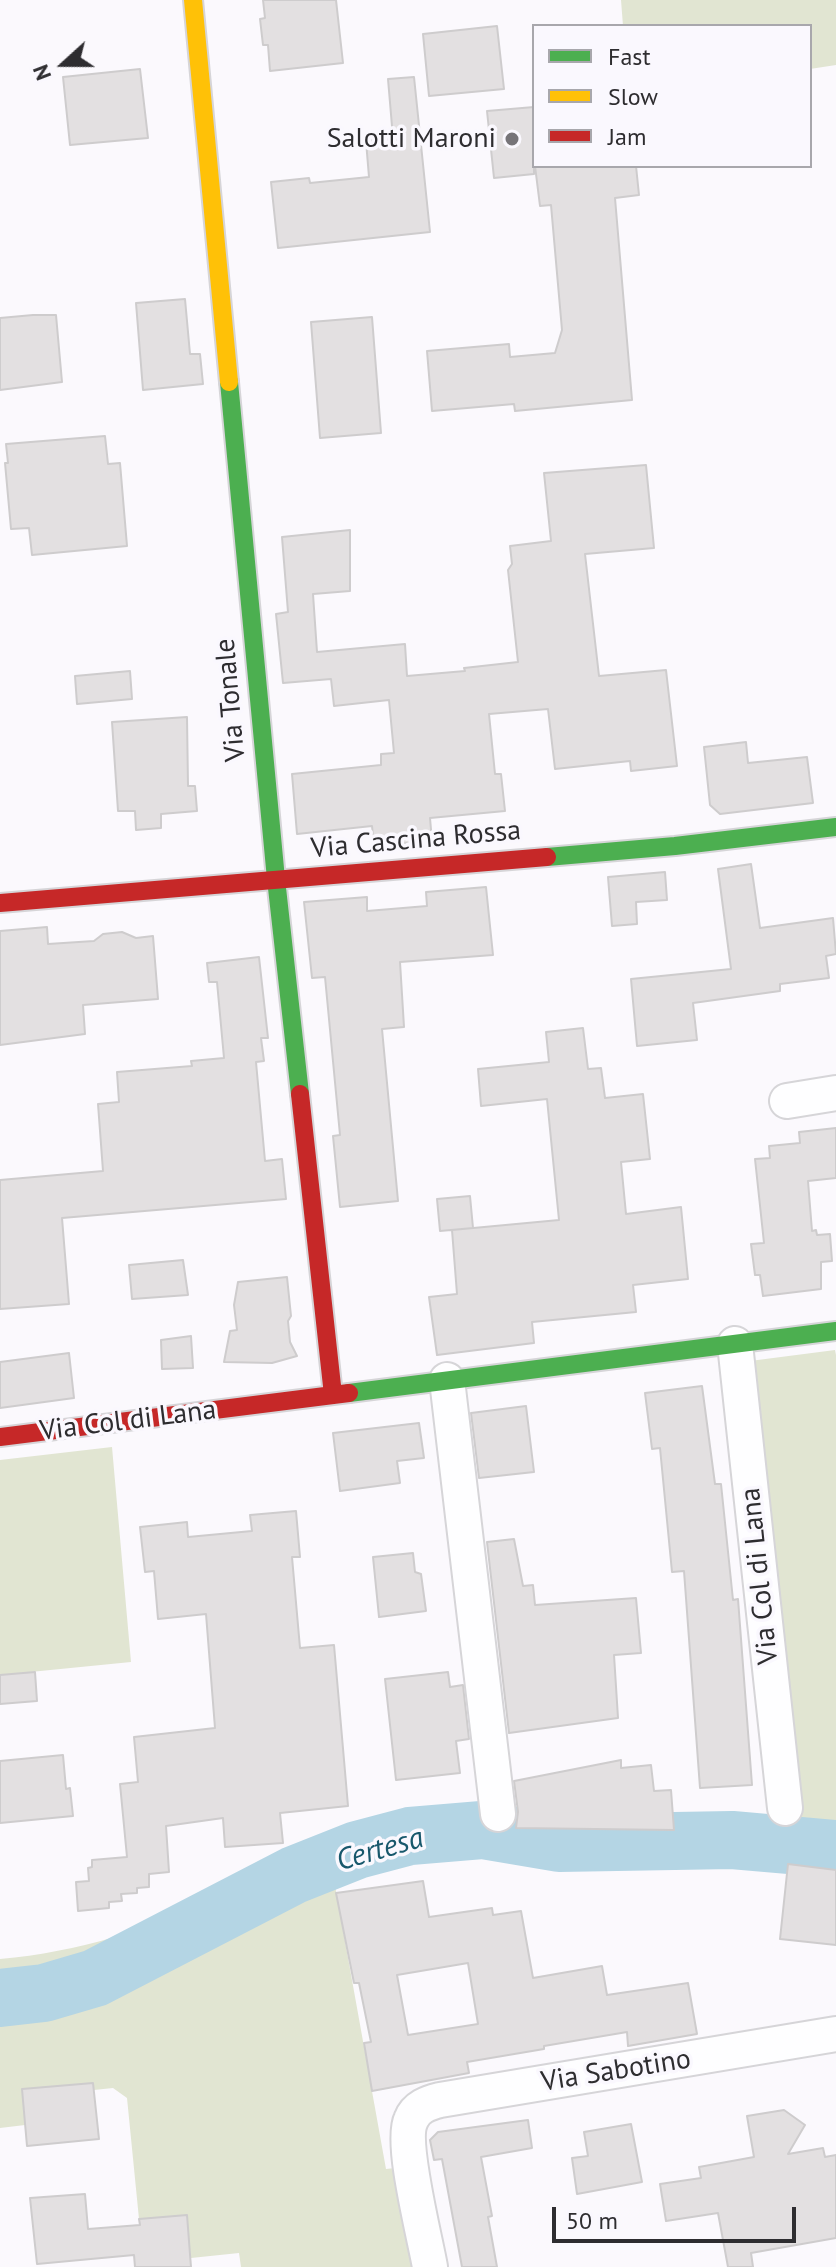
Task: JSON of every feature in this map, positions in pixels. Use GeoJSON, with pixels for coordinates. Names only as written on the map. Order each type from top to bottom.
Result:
{"type":"FeatureCollection","features":[{"type":"Feature","properties":{"kind":"street","name":"Via Tonale"},"geometry":{"type":"LineString","coordinates":[[193,0],[276,879],[333,1395]]}},
{"type":"Feature","properties":{"kind":"street","name":"Via Cascina Rossa"},"geometry":{"type":"LineString","coordinates":[[0,903],[675,846],[836,827]]}},
{"type":"Feature","properties":{"kind":"street"},"geometry":{"type":"LineString","coordinates":[[787,1101],[836,1093]]}},
{"type":"Feature","properties":{"kind":"street","name":"Via Col di Lana"},"geometry":{"type":"LineString","coordinates":[[0,1437],[836,1331]]}},
{"type":"Feature","properties":{"kind":"street","name":"Via Col di Lana"},"geometry":{"type":"LineString","coordinates":[[735,1344],[785,1808]]}},
{"type":"Feature","properties":{"kind":"street"},"geometry":{"type":"LineString","coordinates":[[447,1380],[498,1814]]}},
{"type":"Feature","properties":{"kind":"street","name":"Via Sabotino"},"geometry":{"type":"LineString","coordinates":[[430,2267],[408,2144],[408,2126],[416,2111],[440,2100],[836,2034]]}},
{"type":"Feature","properties":{"kind":"green space"},"geometry":{"type":"Polygon","coordinates":[[[621,0],[836,0],[836,65],[812,69],[812,24],[623,24],[621,0]]]}},
{"type":"Feature","properties":{"kind":"green space"},"geometry":{"type":"Polygon","coordinates":[[[835,1350],[836,1839],[777,1832],[776,1822],[793,1822],[750,1361],[835,1350]]]}},
{"type":"Feature","properties":{"kind":"green space"},"geometry":{"type":"Polygon","coordinates":[[[112,1447],[131,1662],[0,1675],[0,1460],[112,1447]]]}},
{"type":"Feature","properties":{"kind":"green space"},"geometry":{"type":"Polygon","coordinates":[[[455,1841],[581,1859],[690,1852],[781,1855],[836,1861],[836,1870],[710,1857],[566,1866],[478,1855],[427,1858],[379,1866],[334,1880],[386,2169],[395,2168],[413,2267],[241,2267],[239,2253],[191,2258],[186,2215],[139,2219],[127,2098],[113,2088],[94,2090],[92,2083],[23,2089],[25,2125],[0,2128],[0,2014],[37,2011],[94,1995],[344,1867],[389,1852],[455,1841]]]}},
{"type":"Feature","properties":{"kind":"green space"},"geometry":{"type":"Polygon","coordinates":[[[222,1896],[141,1937],[89,1958],[32,1972],[0,1976],[0,1959],[86,1945],[168,1919],[222,1896]]]}},
{"type":"Feature","properties":{"kind":"building"},"geometry":{"type":"Polygon","coordinates":[[[263,0],[336,0],[343,63],[270,71],[268,45],[263,45],[260,19],[265,18],[263,0]]]}},
{"type":"Feature","properties":{"kind":"building"},"geometry":{"type":"Polygon","coordinates":[[[497,26],[504,89],[429,96],[423,34],[497,26]]]}},
{"type":"Feature","properties":{"kind":"building"},"geometry":{"type":"Polygon","coordinates":[[[140,69],[148,138],[70,145],[63,77],[140,69]]]}},
{"type":"Feature","properties":{"kind":"building"},"geometry":{"type":"Polygon","coordinates":[[[414,77],[430,232],[278,248],[271,182],[309,178],[310,183],[369,177],[366,141],[393,138],[388,79],[414,77]]]}},
{"type":"Feature","properties":{"kind":"building"},"geometry":{"type":"Polygon","coordinates":[[[532,107],[534,174],[494,178],[487,111],[532,107]]]}},
{"type":"Feature","properties":{"kind":"building"},"geometry":{"type":"Polygon","coordinates":[[[535,168],[636,168],[639,195],[615,198],[632,400],[515,411],[514,404],[432,411],[427,351],[509,344],[510,357],[555,353],[562,330],[551,205],[540,206],[535,168]]]}},
{"type":"Feature","properties":{"kind":"building"},"geometry":{"type":"Polygon","coordinates":[[[185,299],[190,354],[200,354],[203,384],[143,390],[136,303],[185,299]]]}},
{"type":"Feature","properties":{"kind":"building"},"geometry":{"type":"Polygon","coordinates":[[[56,315],[62,382],[0,390],[0,318],[56,315]]]}},
{"type":"Feature","properties":{"kind":"building"},"geometry":{"type":"Polygon","coordinates":[[[372,317],[381,433],[320,438],[311,322],[372,317]]]}},
{"type":"Feature","properties":{"kind":"building"},"geometry":{"type":"Polygon","coordinates":[[[105,436],[108,464],[120,463],[127,546],[32,555],[29,528],[11,529],[6,444],[105,436]]]}},
{"type":"Feature","properties":{"kind":"building"},"geometry":{"type":"Polygon","coordinates":[[[646,465],[654,548],[585,554],[599,676],[666,670],[677,766],[631,771],[630,761],[555,769],[548,709],[489,714],[495,774],[501,774],[505,811],[430,818],[432,841],[374,846],[372,826],[297,834],[292,774],[381,765],[381,754],[394,753],[389,700],[334,706],[331,679],[283,683],[276,614],[288,612],[282,537],[350,530],[350,591],[313,594],[317,652],[405,644],[407,676],[518,662],[508,570],[512,564],[510,546],[551,541],[544,473],[646,465]]]}},
{"type":"Feature","properties":{"kind":"building"},"geometry":{"type":"Polygon","coordinates":[[[130,671],[132,699],[77,704],[75,676],[130,671]]]}},
{"type":"Feature","properties":{"kind":"building"},"geometry":{"type":"Polygon","coordinates":[[[187,717],[188,786],[195,786],[197,811],[161,814],[161,828],[136,830],[135,811],[118,811],[112,722],[187,717]]]}},
{"type":"Feature","properties":{"kind":"building"},"geometry":{"type":"Polygon","coordinates":[[[746,742],[748,763],[807,757],[813,803],[720,814],[710,805],[704,747],[746,742]]]}},
{"type":"Feature","properties":{"kind":"building"},"geometry":{"type":"Polygon","coordinates":[[[751,864],[760,928],[833,918],[836,954],[826,956],[829,978],[780,984],[780,991],[693,1003],[697,1040],[637,1046],[631,979],[731,969],[718,869],[751,864]]]}},
{"type":"Feature","properties":{"kind":"building"},"geometry":{"type":"Polygon","coordinates":[[[665,872],[667,900],[636,902],[637,924],[612,926],[608,877],[665,872]]]}},
{"type":"Feature","properties":{"kind":"building"},"geometry":{"type":"Polygon","coordinates":[[[486,887],[493,955],[400,962],[404,1027],[382,1029],[398,1201],[340,1207],[333,1136],[340,1135],[325,977],[312,978],[304,902],[367,897],[367,911],[427,906],[426,892],[486,887]]]}},
{"type":"Feature","properties":{"kind":"building"},"geometry":{"type":"Polygon","coordinates":[[[47,927],[48,944],[94,941],[103,934],[122,932],[136,938],[153,936],[158,999],[83,1005],[85,1034],[0,1045],[0,931],[47,927]]]}},
{"type":"Feature","properties":{"kind":"building"},"geometry":{"type":"Polygon","coordinates":[[[259,957],[268,1038],[261,1038],[264,1061],[256,1062],[265,1161],[282,1159],[286,1199],[62,1218],[69,1304],[0,1309],[0,1180],[103,1171],[98,1104],[119,1102],[117,1072],[192,1066],[191,1061],[224,1058],[217,982],[209,982],[207,963],[259,957]]]}},
{"type":"Feature","properties":{"kind":"building"},"geometry":{"type":"Polygon","coordinates":[[[583,1028],[588,1069],[601,1068],[605,1098],[643,1094],[650,1159],[621,1162],[626,1214],[681,1207],[688,1279],[633,1285],[636,1312],[532,1322],[534,1343],[437,1355],[429,1297],[457,1294],[452,1230],[559,1220],[547,1099],[481,1106],[478,1069],[549,1062],[546,1032],[583,1028]]]}},
{"type":"Feature","properties":{"kind":"building"},"geometry":{"type":"Polygon","coordinates":[[[836,1128],[836,1178],[808,1181],[812,1231],[816,1230],[817,1235],[830,1234],[832,1261],[821,1262],[821,1289],[763,1296],[760,1275],[755,1275],[751,1244],[764,1243],[755,1159],[770,1158],[769,1146],[800,1143],[799,1132],[836,1128]]]}},
{"type":"Feature","properties":{"kind":"building"},"geometry":{"type":"Polygon","coordinates":[[[470,1196],[473,1228],[440,1231],[437,1199],[470,1196]]]}},
{"type":"Feature","properties":{"kind":"building"},"geometry":{"type":"Polygon","coordinates":[[[183,1260],[188,1295],[132,1299],[129,1265],[183,1260]]]}},
{"type":"Feature","properties":{"kind":"building"},"geometry":{"type":"Polygon","coordinates":[[[287,1277],[290,1342],[297,1356],[272,1363],[224,1362],[230,1331],[237,1330],[234,1305],[238,1282],[287,1277]]]}},
{"type":"Feature","properties":{"kind":"building"},"geometry":{"type":"Polygon","coordinates":[[[191,1336],[193,1368],[162,1369],[161,1340],[191,1336]]]}},
{"type":"Feature","properties":{"kind":"building"},"geometry":{"type":"Polygon","coordinates":[[[69,1353],[74,1398],[0,1408],[0,1362],[69,1353]]]}},
{"type":"Feature","properties":{"kind":"building"},"geometry":{"type":"Polygon","coordinates":[[[702,1386],[715,1484],[721,1484],[733,1600],[738,1599],[752,1785],[700,1788],[684,1571],[672,1572],[660,1448],[652,1449],[645,1393],[702,1386]]]}},
{"type":"Feature","properties":{"kind":"building"},"geometry":{"type":"Polygon","coordinates":[[[526,1406],[534,1472],[479,1478],[471,1413],[526,1406]]]}},
{"type":"Feature","properties":{"kind":"building"},"geometry":{"type":"Polygon","coordinates":[[[419,1423],[424,1458],[397,1461],[400,1483],[340,1491],[333,1433],[419,1423]]]}},
{"type":"Feature","properties":{"kind":"building"},"geometry":{"type":"Polygon","coordinates":[[[296,1511],[300,1557],[292,1557],[300,1648],[334,1645],[348,1806],[280,1813],[283,1843],[225,1847],[223,1818],[166,1826],[169,1872],[149,1874],[149,1887],[137,1888],[137,1893],[121,1894],[122,1901],[109,1902],[109,1908],[78,1911],[76,1882],[89,1881],[88,1868],[92,1867],[92,1860],[127,1857],[120,1784],[138,1782],[134,1737],[215,1728],[206,1614],[158,1619],[154,1571],[145,1572],[140,1527],[187,1522],[188,1537],[252,1531],[250,1515],[296,1511]]]}},
{"type":"Feature","properties":{"kind":"building"},"geometry":{"type":"Polygon","coordinates":[[[514,1539],[523,1586],[533,1585],[535,1605],[636,1598],[641,1653],[614,1655],[618,1718],[509,1733],[487,1542],[514,1539]]]}},
{"type":"Feature","properties":{"kind":"building"},"geometry":{"type":"Polygon","coordinates":[[[413,1553],[415,1572],[421,1574],[426,1611],[379,1617],[373,1557],[413,1553]]]}},
{"type":"Feature","properties":{"kind":"building"},"geometry":{"type":"Polygon","coordinates":[[[35,1672],[37,1701],[0,1704],[0,1675],[35,1672]]]}},
{"type":"Feature","properties":{"kind":"building"},"geometry":{"type":"Polygon","coordinates":[[[448,1672],[450,1687],[463,1685],[469,1739],[456,1741],[460,1773],[396,1780],[385,1679],[448,1672]]]}},
{"type":"Feature","properties":{"kind":"building"},"geometry":{"type":"Polygon","coordinates":[[[63,1755],[66,1789],[70,1788],[73,1816],[0,1823],[0,1761],[63,1755]]]}},
{"type":"Feature","properties":{"kind":"building"},"geometry":{"type":"Polygon","coordinates":[[[621,1760],[621,1768],[651,1765],[654,1791],[671,1790],[674,1830],[516,1828],[518,1812],[514,1781],[621,1760]]]}},
{"type":"Feature","properties":{"kind":"building"},"geometry":{"type":"Polygon","coordinates":[[[788,1864],[836,1870],[836,1945],[780,1939],[788,1864]]]}},
{"type":"Feature","properties":{"kind":"building"},"geometry":{"type":"Polygon","coordinates":[[[423,1881],[429,1917],[492,1908],[493,1915],[521,1911],[533,1978],[602,1966],[607,1995],[688,1983],[697,2034],[628,2046],[627,2032],[544,2046],[544,2049],[467,2062],[469,2073],[372,2091],[364,2043],[371,2042],[359,1983],[354,1983],[336,1893],[423,1881]],[[468,1963],[397,1975],[408,2035],[478,2024],[468,1963]]]}},
{"type":"Feature","properties":{"kind":"building"},"geometry":{"type":"Polygon","coordinates":[[[93,2083],[99,2139],[27,2146],[22,2089],[93,2083]]]}},
{"type":"Feature","properties":{"kind":"building"},"geometry":{"type":"Polygon","coordinates":[[[784,2110],[805,2125],[788,2154],[823,2148],[825,2157],[836,2155],[836,2238],[751,2253],[753,2267],[728,2267],[718,2213],[666,2221],[660,2184],[701,2178],[699,2167],[754,2157],[747,2116],[784,2110]]]}},
{"type":"Feature","properties":{"kind":"building"},"geometry":{"type":"Polygon","coordinates":[[[528,2120],[532,2148],[481,2157],[497,2267],[462,2267],[442,2159],[434,2160],[430,2140],[438,2132],[528,2120]]]}},
{"type":"Feature","properties":{"kind":"building"},"geometry":{"type":"Polygon","coordinates":[[[631,2124],[642,2182],[577,2194],[572,2158],[588,2156],[584,2132],[631,2124]]]}},
{"type":"Feature","properties":{"kind":"building"},"geometry":{"type":"Polygon","coordinates":[[[85,2194],[88,2229],[140,2225],[139,2219],[187,2215],[191,2267],[135,2267],[134,2255],[37,2264],[30,2198],[85,2194]]]}},
{"type":"Feature","properties":{"kind":"waterway","name":"Certesa"},"geometry":{"type":"LineString","coordinates":[[0,1998],[44,1993],[95,1978],[294,1875],[357,1850],[410,1836],[482,1830],[559,1843],[732,1840],[836,1849]]}},
{"type":"Feature","properties":{"kind":"traffic: fast"},"geometry":{"type":"LineString","coordinates":[[229,382],[276,879],[300,1094]]}},
{"type":"Feature","properties":{"kind":"traffic: fast"},"geometry":{"type":"LineString","coordinates":[[547,857],[836,827]]}},
{"type":"Feature","properties":{"kind":"traffic: fast"},"geometry":{"type":"LineString","coordinates":[[349,1393],[836,1331]]}},
{"type":"Feature","properties":{"kind":"traffic: slow"},"geometry":{"type":"LineString","coordinates":[[193,0],[229,382]]}},
{"type":"Feature","properties":{"kind":"traffic: jam"},"geometry":{"type":"LineString","coordinates":[[0,903],[547,857]]}},
{"type":"Feature","properties":{"kind":"traffic: jam"},"geometry":{"type":"LineString","coordinates":[[300,1094],[333,1395]]}},
{"type":"Feature","properties":{"kind":"traffic: jam"},"geometry":{"type":"LineString","coordinates":[[0,1437],[349,1393]]}},
{"type":"Feature","properties":{"kind":"place","name":"Salotti Maroni"},"geometry":{"type":"Point","coordinates":[512,139]}}]}
